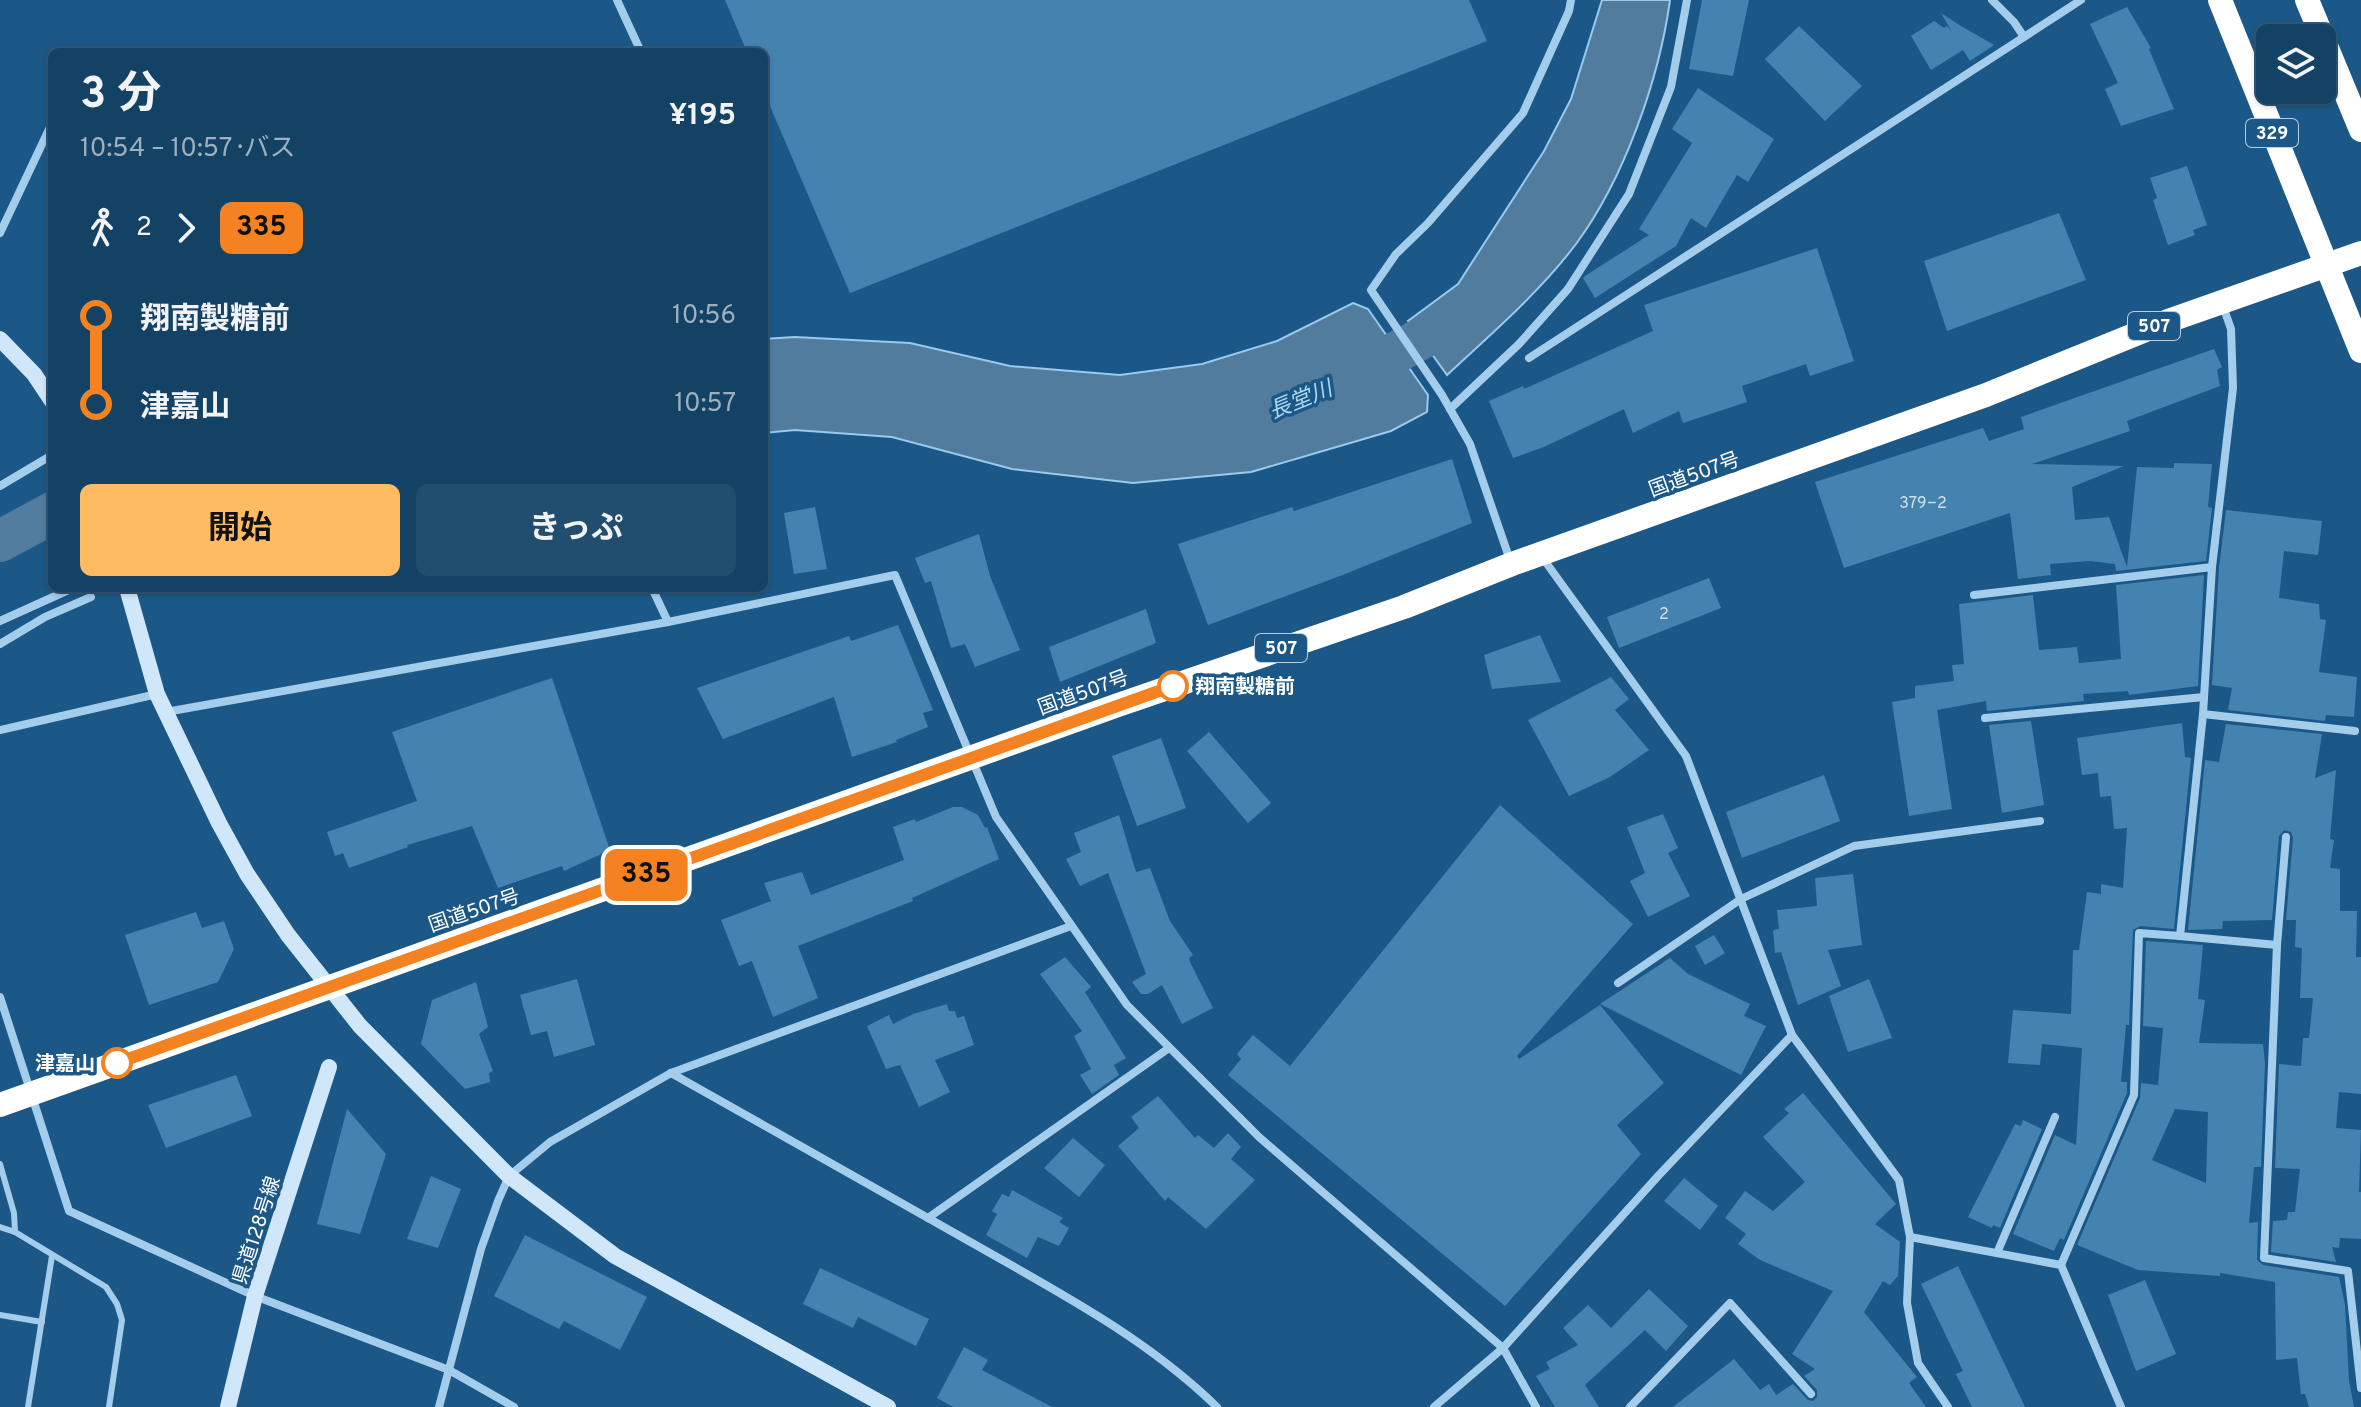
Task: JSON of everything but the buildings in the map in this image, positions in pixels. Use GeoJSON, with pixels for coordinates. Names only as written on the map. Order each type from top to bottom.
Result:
{"type":"FeatureCollection","features":[{"type":"Feature","properties":{"kind":"highway","name":"329"},"geometry":{"type":"LineString","coordinates":[[2220,0],[2361,351]]}},
{"type":"Feature","properties":{"kind":"highway"},"geometry":{"type":"LineString","coordinates":[[2307,0],[2361,130]]}},
{"type":"Feature","properties":{"kind":"highway","name":"国道507号"},"geometry":{"type":"LineString","coordinates":[[0,1105],[972,757],[1404,607],[1512,564],[1986,395],[2222,302],[2361,253]]}},
{"type":"Feature","properties":{"kind":"street"},"geometry":{"type":"LineString","coordinates":[[617,0],[639,48]]}},
{"type":"Feature","properties":{"kind":"street"},"geometry":{"type":"LineString","coordinates":[[1512,564],[1470,444],[1442,395],[1371,290],[1396,254],[1428,223],[1523,113],[1569,11],[1571,0]]}},
{"type":"Feature","properties":{"kind":"street"},"geometry":{"type":"LineString","coordinates":[[1450,409],[1519,344],[1568,289],[1629,194],[1671,87],[1687,0]]}},
{"type":"Feature","properties":{"kind":"street"},"geometry":{"type":"LineString","coordinates":[[1992,0],[2024,37]]}},
{"type":"Feature","properties":{"kind":"street"},"geometry":{"type":"LineString","coordinates":[[1529,358],[2081,0]]}},
{"type":"Feature","properties":{"kind":"street"},"geometry":{"type":"LineString","coordinates":[[0,233],[48,131]]}},
{"type":"Feature","properties":{"kind":"street"},"geometry":{"type":"LineString","coordinates":[[2180,936],[2203,714],[2212,567],[2233,388],[2231,329],[2222,302]]}},
{"type":"Feature","properties":{"kind":"street"},"geometry":{"type":"LineString","coordinates":[[0,339],[34,374],[48,395]]}},
{"type":"Feature","properties":{"kind":"street"},"geometry":{"type":"LineString","coordinates":[[0,486],[48,457]]}},
{"type":"Feature","properties":{"kind":"street"},"geometry":{"type":"LineString","coordinates":[[1540,555],[1686,756],[1792,1035],[1899,1180],[1910,1237],[1907,1303],[1918,1363],[1948,1407]]}},
{"type":"Feature","properties":{"kind":"street"},"geometry":{"type":"LineString","coordinates":[[1974,595],[2212,567]]}},
{"type":"Feature","properties":{"kind":"street"},"geometry":{"type":"LineString","coordinates":[[166,712],[668,622],[895,575],[996,817],[1127,1005],[1259,1137],[1503,1348],[1536,1407]]}},
{"type":"Feature","properties":{"kind":"street"},"geometry":{"type":"LineString","coordinates":[[0,621],[64,592]]}},
{"type":"Feature","properties":{"kind":"street"},"geometry":{"type":"LineString","coordinates":[[128,592],[157,694],[219,823],[247,874],[295,947],[370,1037],[509,1176],[615,1256],[888,1407]]}},
{"type":"Feature","properties":{"kind":"street"},"geometry":{"type":"LineString","coordinates":[[654,592],[668,622]]}},
{"type":"Feature","properties":{"kind":"street"},"geometry":{"type":"LineString","coordinates":[[0,644],[45,617],[91,597]]}},
{"type":"Feature","properties":{"kind":"street"},"geometry":{"type":"LineString","coordinates":[[0,730],[157,694]]}},
{"type":"Feature","properties":{"kind":"street"},"geometry":{"type":"LineString","coordinates":[[1985,718],[2204,697]]}},
{"type":"Feature","properties":{"kind":"street"},"geometry":{"type":"LineString","coordinates":[[2203,714],[2355,731]]}},
{"type":"Feature","properties":{"kind":"street"},"geometry":{"type":"LineString","coordinates":[[1618,983],[1741,899],[1854,846],[2040,821]]}},
{"type":"Feature","properties":{"kind":"street"},"geometry":{"type":"LineString","coordinates":[[2286,837],[2277,945],[2264,1258],[2348,1271],[2361,1388]]}},
{"type":"Feature","properties":{"kind":"street"},"geometry":{"type":"LineString","coordinates":[[439,1407],[487,1228],[509,1176],[550,1142],[671,1073],[1071,926]]}},
{"type":"Feature","properties":{"kind":"street"},"geometry":{"type":"LineString","coordinates":[[2121,1407],[2061,1265],[2134,1095],[2139,933],[2277,945]]}},
{"type":"Feature","properties":{"kind":"street"},"geometry":{"type":"LineString","coordinates":[[0,997],[69,1211],[255,1296],[449,1370],[514,1407]]}},
{"type":"Feature","properties":{"kind":"street"},"geometry":{"type":"LineString","coordinates":[[1434,1407],[1503,1348],[1659,1175],[1792,1035]]}},
{"type":"Feature","properties":{"kind":"street"},"geometry":{"type":"LineString","coordinates":[[928,1218],[1169,1048]]}},
{"type":"Feature","properties":{"kind":"street","name":"県道128号線"},"geometry":{"type":"LineString","coordinates":[[228,1407],[255,1296],[329,1067]]}},
{"type":"Feature","properties":{"kind":"street"},"geometry":{"type":"LineString","coordinates":[[671,1073],[1059,1292],[1126,1333],[1184,1375],[1217,1407]]}},
{"type":"Feature","properties":{"kind":"street"},"geometry":{"type":"LineString","coordinates":[[1997,1253],[2055,1117]]}},
{"type":"Feature","properties":{"kind":"street"},"geometry":{"type":"LineString","coordinates":[[1910,1237],[2061,1265]]}},
{"type":"Feature","properties":{"kind":"street"},"geometry":{"type":"LineString","coordinates":[[1630,1407],[1730,1303],[1811,1394]]}},
{"type":"Feature","properties":{"kind":"lane"},"geometry":{"type":"LineString","coordinates":[[0,1164],[14,1213],[15,1232]]}},
{"type":"Feature","properties":{"kind":"lane"},"geometry":{"type":"LineString","coordinates":[[0,1227],[15,1232],[106,1287],[117,1304],[122,1320],[109,1407]]}},
{"type":"Feature","properties":{"kind":"lane"},"geometry":{"type":"LineString","coordinates":[[28,1407],[52,1256]]}},
{"type":"Feature","properties":{"kind":"lane"},"geometry":{"type":"LineString","coordinates":[[0,1315],[42,1322]]}},
{"type":"Feature","properties":{"kind":"water"},"geometry":{"type":"Polygon","coordinates":[[[1602,0],[1670,0],[1657,63],[1637,128],[1609,190],[1576,244],[1547,279],[1447,375],[1408,321],[1458,284],[1544,151],[1571,99],[1602,0]]]}},
{"type":"Feature","properties":{"kind":"water"},"geometry":{"type":"Polygon","coordinates":[[[1353,303],[1368,309],[1428,395],[1427,412],[1391,431],[1251,472],[1133,483],[1012,469],[892,437],[795,430],[768,433],[768,339],[795,337],[910,343],[1010,366],[1120,375],[1202,364],[1277,341],[1353,303]]]}},
{"type":"Feature","properties":{"kind":"waterway","name":"長堂川"},"geometry":{"type":"LineString","coordinates":[[1350,378],[1460,317],[1468,309]]}},
{"type":"Feature","properties":{"kind":"waterway","name":"長堂川"},"geometry":{"type":"LineString","coordinates":[[0,541],[48,515]]}},
{"type":"Feature","properties":{"kind":"bus line","name":"335"},"geometry":{"type":"LineString","coordinates":[[117,1063],[1173,686]]}},
{"type":"Feature","properties":{"kind":"place","name":"翔南製糖前"},"geometry":{"type":"Point","coordinates":[1173,686]}},
{"type":"Feature","properties":{"kind":"place","name":"津嘉山"},"geometry":{"type":"Point","coordinates":[117,1063]}}]}
